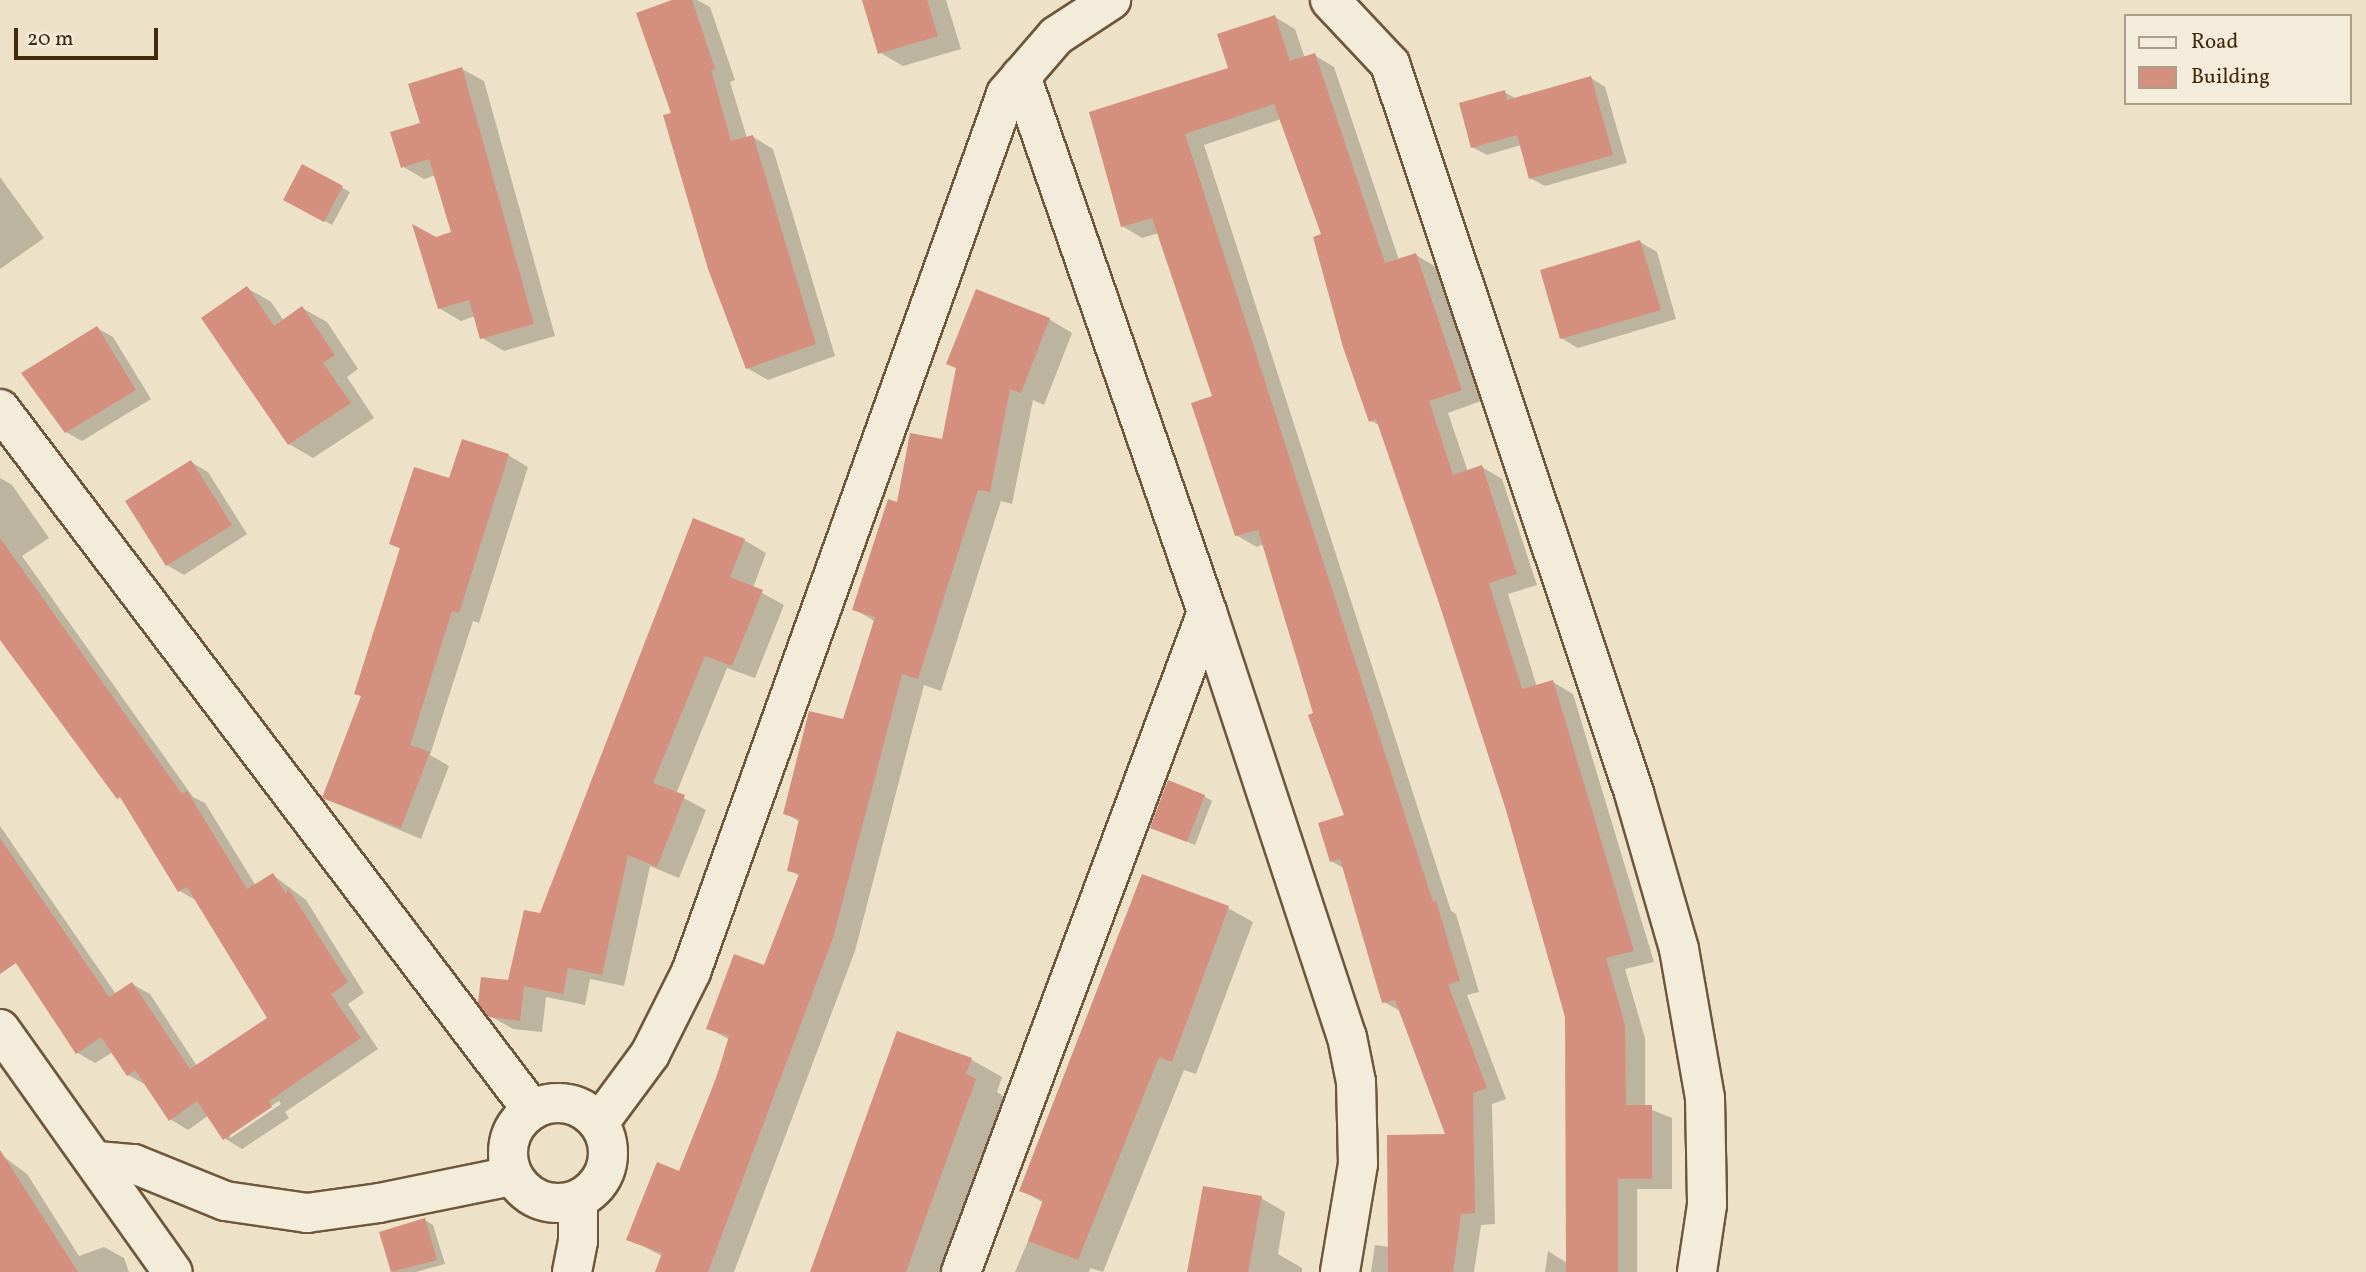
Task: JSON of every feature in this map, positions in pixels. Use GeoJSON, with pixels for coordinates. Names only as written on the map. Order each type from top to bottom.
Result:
{"type":"FeatureCollection","features":[{"type":"Feature","properties":{"kind":"street"},"geometry":{"type":"LineString","coordinates":[[598,1123],[650,1054],[691,972],[965,200],[1006,94],[1056,36],[1111,0]]}},
{"type":"Feature","properties":{"kind":"street"},"geometry":{"type":"LineString","coordinates":[[1330,0],[1390,64],[1634,793],[1679,949],[1705,1098],[1707,1205],[1698,1272]]}},
{"type":"Feature","properties":{"kind":"street"},"geometry":{"type":"LineString","coordinates":[[1021,76],[1207,612],[1352,1059],[1358,1164],[1340,1272]]}},
{"type":"Feature","properties":{"kind":"street"},"geometry":{"type":"LineString","coordinates":[[0,409],[532,1110]]}},
{"type":"Feature","properties":{"kind":"street"},"geometry":{"type":"LineString","coordinates":[[961,1272],[1207,612]]}},
{"type":"Feature","properties":{"kind":"street"},"geometry":{"type":"LineString","coordinates":[[0,1029],[97,1161],[173,1272]]}},
{"type":"Feature","properties":{"kind":"street"},"geometry":{"type":"LineString","coordinates":[[560,1103],[575,1105],[598,1123],[609,1151],[607,1166],[601,1181],[578,1200],[555,1203],[533,1198],[512,1176],[508,1162],[509,1139],[520,1119],[532,1110],[560,1103]]}},
{"type":"Feature","properties":{"kind":"street"},"geometry":{"type":"LineString","coordinates":[[97,1161],[134,1164],[225,1201],[307,1213],[393,1201],[512,1176]]}},
{"type":"Feature","properties":{"kind":"street"},"geometry":{"type":"LineString","coordinates":[[572,1272],[578,1241],[578,1200]]}},
{"type":"Feature","properties":{"kind":"building"},"geometry":{"type":"Polygon","coordinates":[[[672,0],[692,0],[715,69],[711,70],[731,141],[753,135],[816,344],[746,369],[708,269],[663,115],[671,113],[636,13],[672,0]]]}},
{"type":"Feature","properties":{"kind":"building"},"geometry":{"type":"Polygon","coordinates":[[[862,0],[927,0],[938,36],[878,54],[862,0]]]}},
{"type":"Feature","properties":{"kind":"building"},"geometry":{"type":"Polygon","coordinates":[[[1275,15],[1290,61],[1315,53],[1385,263],[1416,253],[1462,390],[1429,401],[1453,475],[1482,465],[1517,574],[1489,583],[1522,689],[1553,680],[1634,951],[1606,958],[1625,1025],[1626,1105],[1652,1105],[1652,1179],[1618,1179],[1618,1272],[1566,1272],[1565,1017],[1506,810],[1438,600],[1376,419],[1369,422],[1343,347],[1313,237],[1321,234],[1274,104],[1185,134],[1433,902],[1436,901],[1460,981],[1448,984],[1487,1088],[1473,1093],[1475,1213],[1461,1214],[1453,1272],[1388,1272],[1387,1135],[1445,1134],[1395,1000],[1382,1003],[1340,859],[1330,862],[1318,823],[1344,815],[1308,715],[1313,713],[1258,530],[1235,536],[1191,403],[1212,396],[1152,218],[1121,227],[1089,112],[1228,68],[1217,34],[1275,15]]]}},
{"type":"Feature","properties":{"kind":"building"},"geometry":{"type":"Polygon","coordinates":[[[462,67],[534,324],[480,339],[469,300],[438,309],[412,224],[436,237],[451,232],[429,159],[401,168],[390,132],[420,123],[408,84],[462,67]]]}},
{"type":"Feature","properties":{"kind":"building"},"geometry":{"type":"Polygon","coordinates":[[[1591,76],[1613,155],[1529,179],[1517,135],[1471,148],[1459,103],[1505,90],[1507,100],[1591,76]]]}},
{"type":"Feature","properties":{"kind":"building"},"geometry":{"type":"Polygon","coordinates":[[[302,164],[343,186],[324,222],[283,200],[302,164]]]}},
{"type":"Feature","properties":{"kind":"building"},"geometry":{"type":"Polygon","coordinates":[[[1640,240],[1661,310],[1560,339],[1540,270],[1640,240]]]}},
{"type":"Feature","properties":{"kind":"building"},"geometry":{"type":"Polygon","coordinates":[[[247,286],[274,326],[302,306],[335,355],[323,363],[351,403],[288,445],[201,318],[247,286]]]}},
{"type":"Feature","properties":{"kind":"building"},"geometry":{"type":"Polygon","coordinates":[[[976,289],[1050,318],[1021,393],[1010,389],[990,492],[978,490],[918,679],[902,674],[833,938],[708,1272],[655,1272],[662,1253],[626,1240],[657,1162],[679,1171],[716,1079],[729,1036],[706,1029],[734,954],[764,965],[799,874],[787,871],[799,819],[783,814],[809,711],[843,719],[875,617],[852,610],[888,499],[897,502],[910,433],[942,439],[956,368],[946,364],[976,289]]]}},
{"type":"Feature","properties":{"kind":"building"},"geometry":{"type":"Polygon","coordinates":[[[97,326],[136,390],[65,433],[21,373],[97,326]]]}},
{"type":"Feature","properties":{"kind":"building"},"geometry":{"type":"Polygon","coordinates":[[[462,439],[509,454],[459,613],[452,611],[410,745],[430,752],[401,828],[322,798],[361,696],[354,694],[400,548],[389,544],[414,467],[449,478],[462,439]]]}},
{"type":"Feature","properties":{"kind":"building"},"geometry":{"type":"Polygon","coordinates":[[[191,460],[232,525],[166,566],[125,501],[191,460]]]}},
{"type":"Feature","properties":{"kind":"building"},"geometry":{"type":"Polygon","coordinates":[[[693,518],[745,539],[730,577],[763,590],[732,666],[705,656],[653,783],[685,795],[657,867],[628,855],[602,975],[568,968],[563,994],[524,986],[520,1021],[489,1017],[478,1003],[481,977],[508,980],[524,910],[540,913],[693,518]]]}},
{"type":"Feature","properties":{"kind":"building"},"geometry":{"type":"Polygon","coordinates":[[[0,538],[182,794],[187,791],[247,889],[273,873],[286,894],[288,888],[348,982],[331,994],[361,1038],[269,1101],[272,1107],[223,1140],[197,1101],[169,1121],[135,1070],[127,1076],[101,1037],[76,1054],[16,963],[0,974],[0,838],[109,997],[132,982],[190,1069],[267,1018],[187,887],[178,892],[120,797],[117,799],[0,640],[0,538]]]}},
{"type":"Feature","properties":{"kind":"building"},"geometry":{"type":"Polygon","coordinates":[[[1168,780],[1205,795],[1187,842],[1150,828],[1168,780]]]}},
{"type":"Feature","properties":{"kind":"building"},"geometry":{"type":"Polygon","coordinates":[[[1142,874],[1229,906],[1172,1062],[1159,1057],[1078,1260],[1028,1241],[1043,1200],[1019,1191],[1142,874]]]}},
{"type":"Feature","properties":{"kind":"building"},"geometry":{"type":"Polygon","coordinates":[[[897,1031],[972,1058],[966,1074],[976,1079],[906,1272],[810,1272],[897,1031]]]}},
{"type":"Feature","properties":{"kind":"building"},"geometry":{"type":"Polygon","coordinates":[[[0,1150],[78,1272],[0,1272],[0,1150]]]}},
{"type":"Feature","properties":{"kind":"building"},"geometry":{"type":"Polygon","coordinates":[[[1203,1186],[1262,1196],[1248,1272],[1187,1272],[1203,1186]]]}},
{"type":"Feature","properties":{"kind":"building"},"geometry":{"type":"Polygon","coordinates":[[[425,1218],[437,1260],[391,1272],[379,1232],[425,1218]]]}}]}
